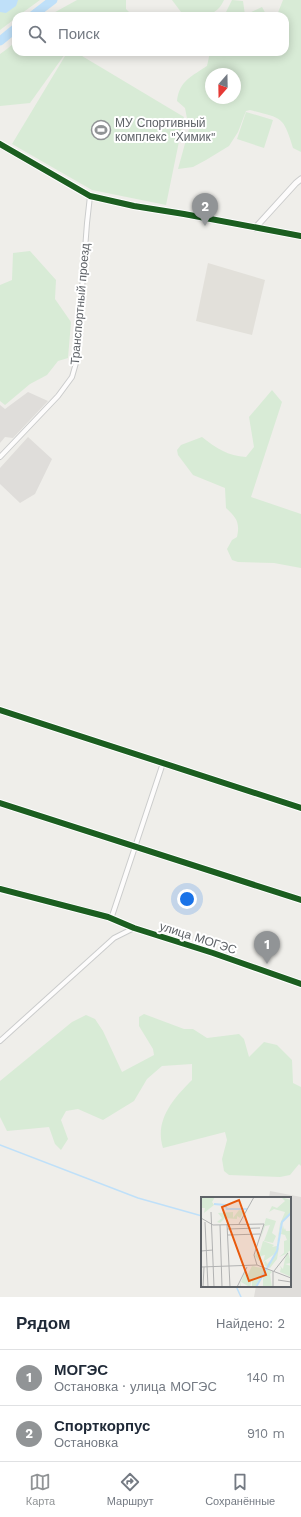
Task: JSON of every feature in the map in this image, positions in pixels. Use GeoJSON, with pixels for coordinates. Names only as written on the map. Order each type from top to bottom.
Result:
{"type":"FeatureCollection","features":[{"type":"Feature","properties":{"kind":"street"},"geometry":{"type":"LineString","coordinates":[[0,144],[90,196],[134,206],[301,236]]}},
{"type":"Feature","properties":{"kind":"street"},"geometry":{"type":"LineString","coordinates":[[255,228],[296,182],[301,179]]}},
{"type":"Feature","properties":{"kind":"street","name":"Транспортный проезд"},"geometry":{"type":"LineString","coordinates":[[0,457],[58,396],[72,377],[76,363],[90,196]]}},
{"type":"Feature","properties":{"kind":"street"},"geometry":{"type":"LineString","coordinates":[[0,710],[301,808]]}},
{"type":"Feature","properties":{"kind":"street"},"geometry":{"type":"LineString","coordinates":[[111,919],[163,763]]}},
{"type":"Feature","properties":{"kind":"street"},"geometry":{"type":"LineString","coordinates":[[0,803],[301,900]]}},
{"type":"Feature","properties":{"kind":"street"},"geometry":{"type":"LineString","coordinates":[[0,889],[83,910],[134,928]]}},
{"type":"Feature","properties":{"kind":"street"},"geometry":{"type":"LineString","coordinates":[[0,1041],[114,938],[134,928]]}},
{"type":"Feature","properties":{"kind":"street","name":"улица МОГЭС"},"geometry":{"type":"LineString","coordinates":[[134,928],[213,953],[301,984]]}},
{"type":"Feature","properties":{"kind":"shaded area"},"geometry":{"type":"Polygon","coordinates":[[[208,263],[265,280],[252,335],[196,321],[208,263]]]}},
{"type":"Feature","properties":{"kind":"shaded area"},"geometry":{"type":"Polygon","coordinates":[[[28,392],[48,401],[13,438],[5,437],[0,443],[0,405],[5,409],[28,392]]]}},
{"type":"Feature","properties":{"kind":"shaded area"},"geometry":{"type":"Polygon","coordinates":[[[28,437],[52,459],[35,494],[20,503],[0,484],[0,468],[28,437]]]}},
{"type":"Feature","properties":{"kind":"shaded area"},"geometry":{"type":"Polygon","coordinates":[[[270,1191],[301,1197],[301,1297],[254,1297],[256,1287],[291,1287],[291,1197],[269,1197],[270,1191]]]}},
{"type":"Feature","properties":{"kind":"green space"},"geometry":{"type":"Polygon","coordinates":[[[0,0],[40,0],[24,12],[12,12],[12,21],[0,30],[0,0]]]}},
{"type":"Feature","properties":{"kind":"green space"},"geometry":{"type":"Polygon","coordinates":[[[77,0],[126,0],[126,9],[129,12],[55,12],[77,0]]]}},
{"type":"Feature","properties":{"kind":"green space"},"geometry":{"type":"Polygon","coordinates":[[[172,0],[224,0],[221,6],[214,12],[181,12],[172,0]]]}},
{"type":"Feature","properties":{"kind":"green space"},"geometry":{"type":"Polygon","coordinates":[[[232,0],[243,1],[245,12],[226,12],[232,0]]]}},
{"type":"Feature","properties":{"kind":"green space"},"geometry":{"type":"Polygon","coordinates":[[[283,0],[301,0],[301,152],[293,148],[287,129],[280,120],[269,115],[250,110],[246,111],[238,132],[229,146],[193,167],[178,169],[189,129],[185,108],[177,101],[180,88],[191,76],[207,66],[209,56],[289,56],[289,12],[278,12],[283,0]]]}},
{"type":"Feature","properties":{"kind":"green space"},"geometry":{"type":"Polygon","coordinates":[[[262,7],[265,12],[251,12],[262,7]]]}},
{"type":"Feature","properties":{"kind":"green space"},"geometry":{"type":"Polygon","coordinates":[[[12,45],[12,56],[64,56],[30,103],[0,106],[0,54],[12,45]]]}},
{"type":"Feature","properties":{"kind":"green space","name":"МУ Спортивный комплекс \"Химик\""},"geometry":{"type":"Polygon","coordinates":[[[65,56],[82,56],[184,117],[166,205],[92,190],[12,144],[65,56]]]}},
{"type":"Feature","properties":{"kind":"green space"},"geometry":{"type":"Polygon","coordinates":[[[246,112],[273,120],[264,148],[237,139],[246,112]]]}},
{"type":"Feature","properties":{"kind":"green space"},"geometry":{"type":"Polygon","coordinates":[[[30,251],[56,280],[55,299],[71,322],[68,358],[58,361],[47,375],[30,384],[5,405],[0,401],[0,285],[12,280],[13,253],[30,251]]]}},
{"type":"Feature","properties":{"kind":"green space"},"geometry":{"type":"Polygon","coordinates":[[[272,390],[282,402],[251,497],[301,514],[301,568],[274,563],[238,562],[232,560],[227,549],[232,540],[237,537],[238,524],[233,515],[226,508],[225,488],[193,475],[178,455],[177,450],[181,445],[202,437],[222,451],[246,457],[254,447],[249,417],[272,390]]]}},
{"type":"Feature","properties":{"kind":"green space"},"geometry":{"type":"Polygon","coordinates":[[[144,1014],[184,1029],[193,1029],[207,1038],[239,1034],[244,1039],[249,1057],[264,1042],[277,1045],[292,1060],[293,1083],[301,1087],[301,1166],[299,1164],[290,1175],[280,1177],[229,1175],[224,1171],[222,1159],[227,1140],[225,1132],[163,1148],[161,1128],[163,1119],[167,1110],[192,1080],[192,1064],[162,1066],[147,1079],[134,1101],[103,1120],[78,1109],[66,1111],[61,1120],[68,1139],[61,1150],[55,1144],[49,1127],[7,1131],[0,1117],[0,1081],[72,1022],[86,1015],[95,1019],[103,1031],[122,1072],[154,1055],[153,1049],[139,1026],[139,1017],[144,1014]]]}},
{"type":"Feature","properties":{"kind":"water"},"geometry":{"type":"Polygon","coordinates":[[[0,0],[18,0],[16,6],[6,13],[0,12],[0,0]]]}},
{"type":"Feature","properties":{"kind":"waterway"},"geometry":{"type":"LineString","coordinates":[[37,12],[53,0]]}},
{"type":"Feature","properties":{"kind":"waterway"},"geometry":{"type":"LineString","coordinates":[[0,41],[12,31]]}},
{"type":"Feature","properties":{"kind":"waterway"},"geometry":{"type":"LineString","coordinates":[[0,1145],[138,1198],[201,1216]]}},
{"type":"Feature","properties":{"kind":"waterway"},"geometry":{"type":"LineString","coordinates":[[236,1287],[241,1297]]}},
{"type":"Feature","properties":{"kind":"cycle path"},"geometry":{"type":"LineString","coordinates":[[0,144],[90,196],[134,206],[301,236]]}},
{"type":"Feature","properties":{"kind":"cycle path"},"geometry":{"type":"LineString","coordinates":[[0,710],[301,808]]}},
{"type":"Feature","properties":{"kind":"cycle path"},"geometry":{"type":"LineString","coordinates":[[0,803],[301,900]]}},
{"type":"Feature","properties":{"kind":"cycle path"},"geometry":{"type":"LineString","coordinates":[[0,889],[108,917],[134,928],[213,953],[301,984]]}},
{"type":"Feature","properties":{"kind":"place","name":"МУ Спортивный комплекс \"Химик\""},"geometry":{"type":"Point","coordinates":[101,130]}},
{"type":"Feature","properties":{"kind":"place","name":"Спорткорпус"},"geometry":{"type":"Point","coordinates":[205,226]}},
{"type":"Feature","properties":{"kind":"place","name":"МОГЭС"},"geometry":{"type":"Point","coordinates":[267,964]}}]}
